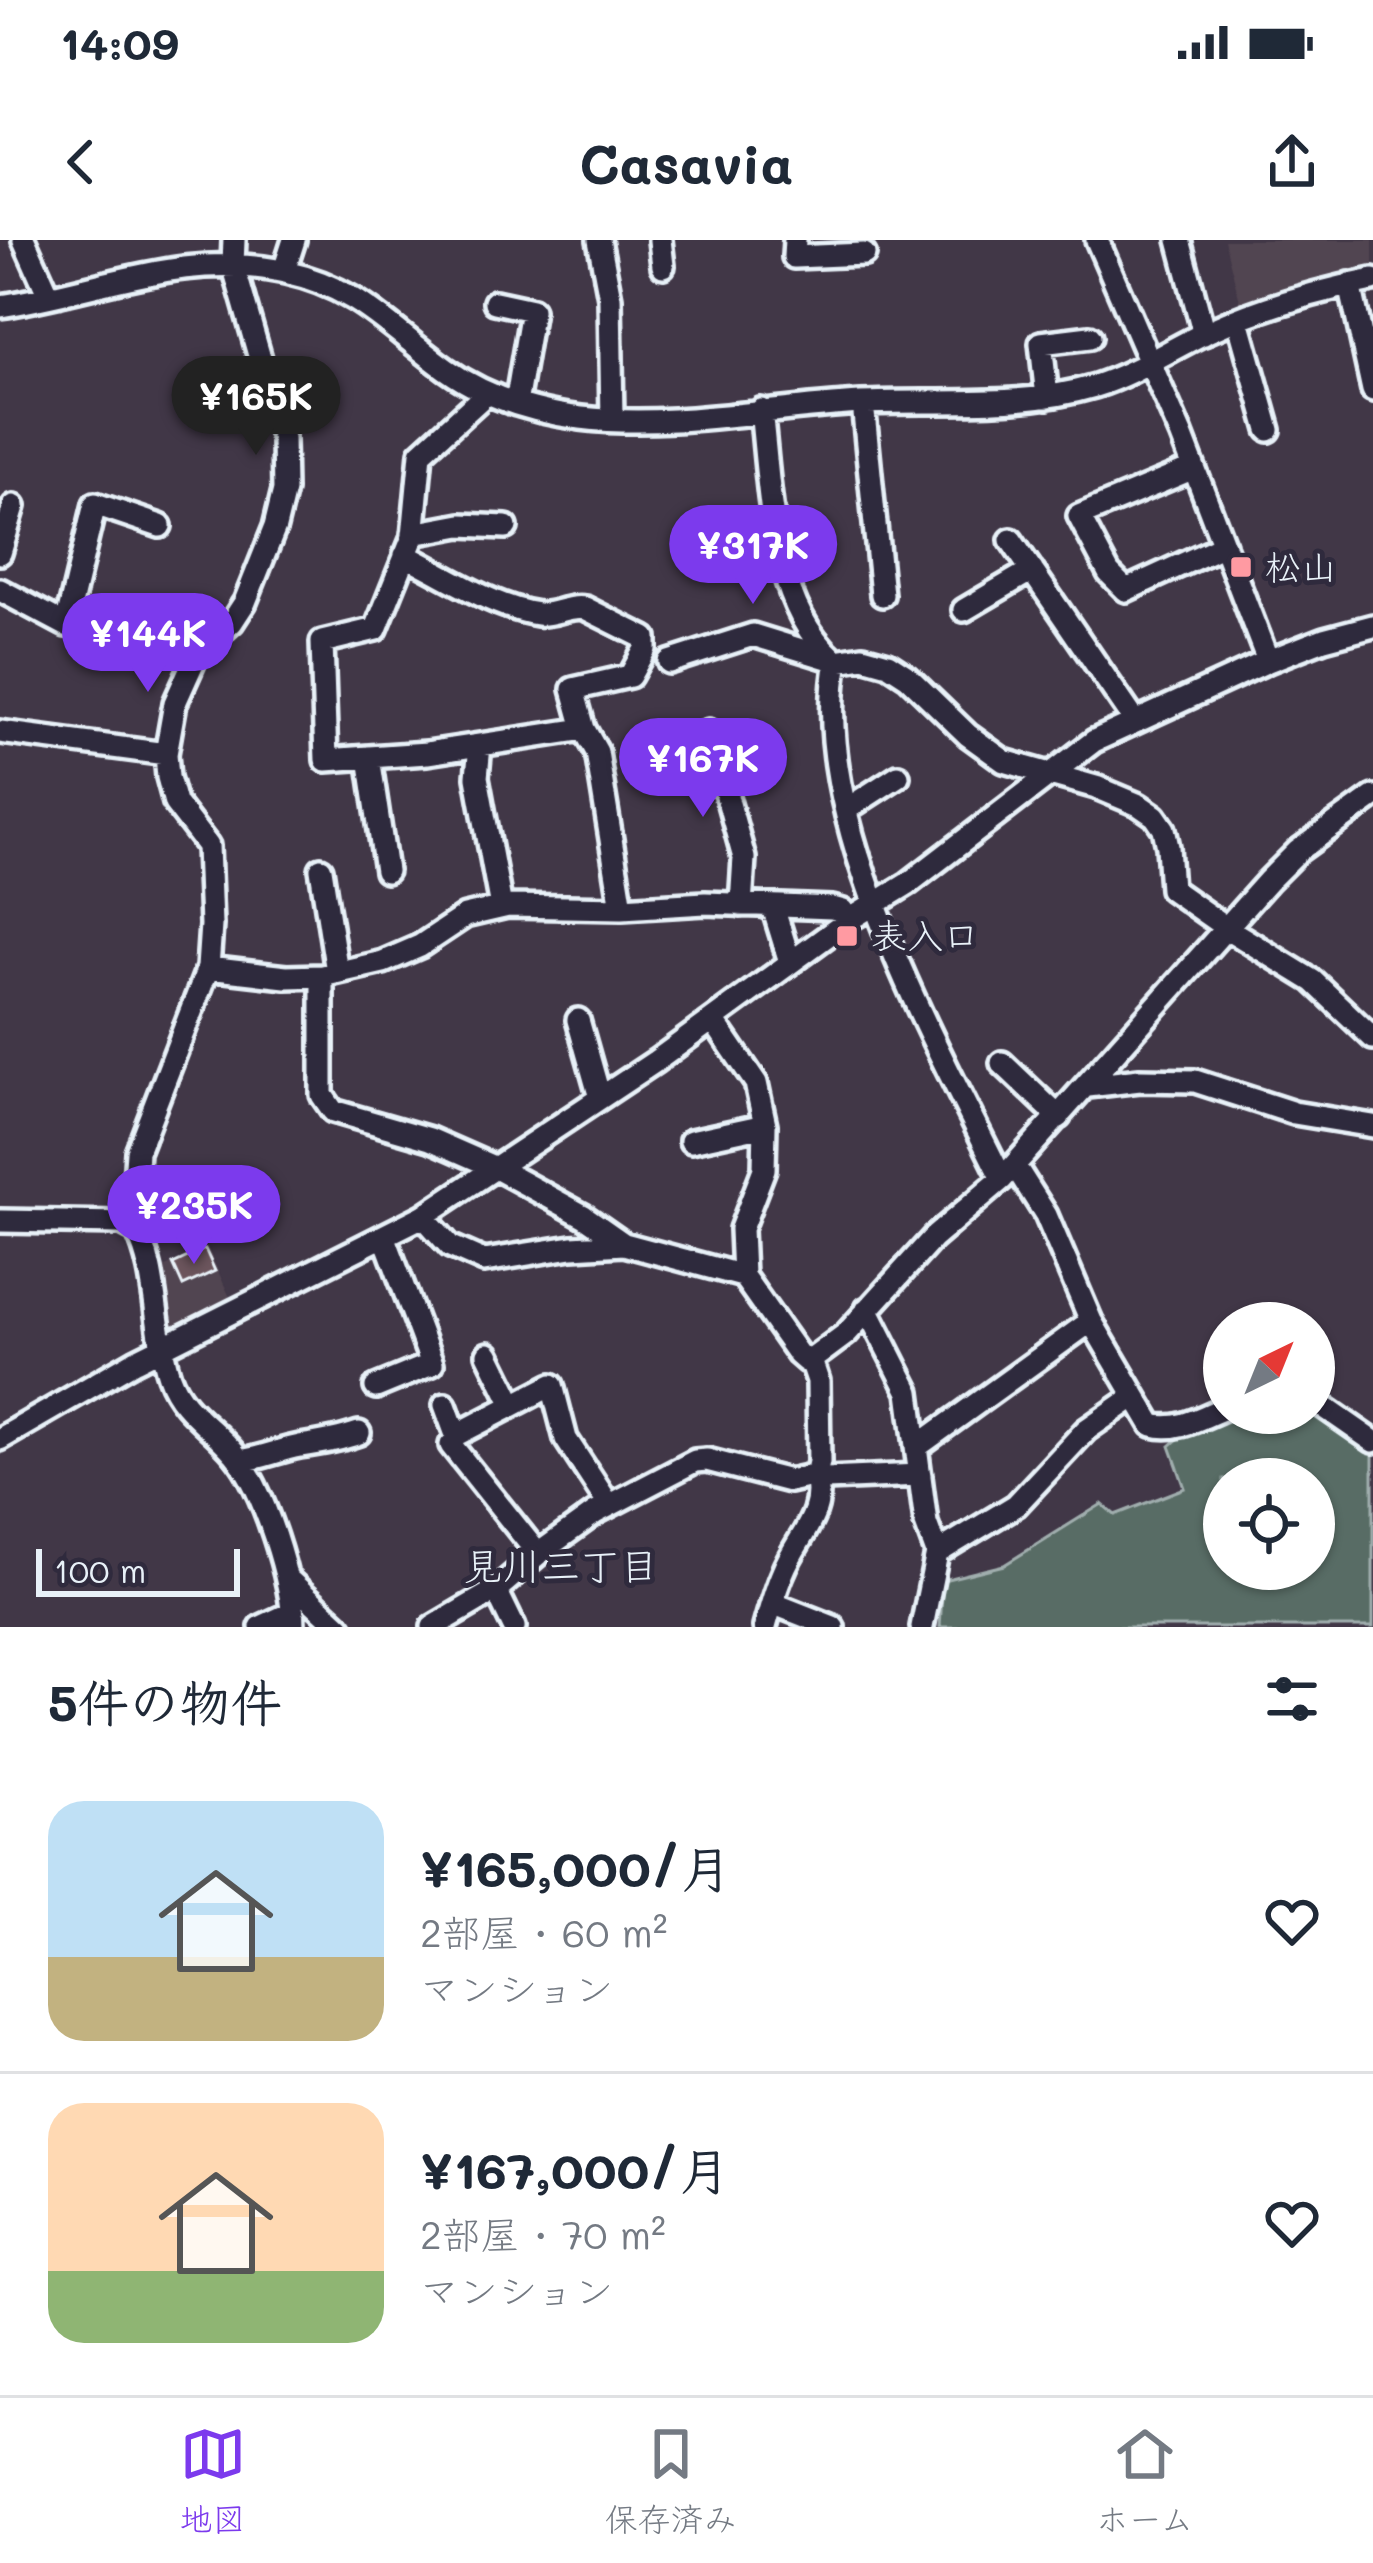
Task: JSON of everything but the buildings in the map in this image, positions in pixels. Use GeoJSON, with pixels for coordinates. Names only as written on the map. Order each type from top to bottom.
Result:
{"type":"FeatureCollection","features":[{"type":"Feature","properties":{"kind":"street"},"geometry":{"type":"LineString","coordinates":[[24,240],[49,296]]}},
{"type":"Feature","properties":{"kind":"street"},"geometry":{"type":"LineString","coordinates":[[234,240],[233,264],[283,439],[284,490],[275,527],[245,602],[232,622],[197,654],[175,703],[166,754],[175,803],[208,846],[208,968],[137,1152],[132,1226],[141,1239],[169,1377],[184,1405],[240,1461],[289,1580],[293,1620],[261,1627]]}},
{"type":"Feature","properties":{"kind":"street"},"geometry":{"type":"LineString","coordinates":[[284,271],[294,240]]}},
{"type":"Feature","properties":{"kind":"street"},"geometry":{"type":"LineString","coordinates":[[599,240],[610,298],[612,419]]}},
{"type":"Feature","properties":{"kind":"street"},"geometry":{"type":"LineString","coordinates":[[661,240],[663,266]]}},
{"type":"Feature","properties":{"kind":"street"},"geometry":{"type":"LineString","coordinates":[[795,240],[794,256],[864,254]]}},
{"type":"Feature","properties":{"kind":"street"},"geometry":{"type":"LineString","coordinates":[[1097,240],[1194,468],[1268,661]]}},
{"type":"Feature","properties":{"kind":"street"},"geometry":{"type":"LineString","coordinates":[[1179,240],[1204,334]]}},
{"type":"Feature","properties":{"kind":"street"},"geometry":{"type":"LineString","coordinates":[[0,306],[178,266],[233,264],[284,271],[355,298],[397,326],[447,370],[487,393],[547,413],[635,421],[863,403],[1047,398],[1149,365],[1238,320],[1362,282],[1373,390]]}},
{"type":"Feature","properties":{"kind":"street"},"geometry":{"type":"LineString","coordinates":[[495,302],[532,310],[516,404]]}},
{"type":"Feature","properties":{"kind":"street"},"geometry":{"type":"LineString","coordinates":[[1238,320],[1269,430]]}},
{"type":"Feature","properties":{"kind":"street"},"geometry":{"type":"LineString","coordinates":[[1047,398],[1042,343],[1090,337]]}},
{"type":"Feature","properties":{"kind":"street"},"geometry":{"type":"LineString","coordinates":[[487,393],[421,453],[409,545],[376,629],[322,642],[326,760],[584,729]]}},
{"type":"Feature","properties":{"kind":"street"},"geometry":{"type":"LineString","coordinates":[[863,403],[882,595]]}},
{"type":"Feature","properties":{"kind":"street"},"geometry":{"type":"LineString","coordinates":[[760,410],[777,539],[793,595],[814,641],[837,661]]}},
{"type":"Feature","properties":{"kind":"street"},"geometry":{"type":"LineString","coordinates":[[1194,468],[1079,516],[1109,573],[1126,590],[1223,545]]}},
{"type":"Feature","properties":{"kind":"street"},"geometry":{"type":"LineString","coordinates":[[67,625],[94,504],[160,526]]}},
{"type":"Feature","properties":{"kind":"street"},"geometry":{"type":"LineString","coordinates":[[0,553],[14,506]]}},
{"type":"Feature","properties":{"kind":"street"},"geometry":{"type":"LineString","coordinates":[[409,545],[461,525],[506,527]]}},
{"type":"Feature","properties":{"kind":"street"},"geometry":{"type":"LineString","coordinates":[[1011,540],[1135,721]]}},
{"type":"Feature","properties":{"kind":"street"},"geometry":{"type":"LineString","coordinates":[[409,545],[517,610],[544,616],[576,606],[645,638],[645,650],[630,676],[573,688],[584,729],[597,752],[622,908]]}},
{"type":"Feature","properties":{"kind":"street"},"geometry":{"type":"LineString","coordinates":[[964,610],[1032,570]]}},
{"type":"Feature","properties":{"kind":"street"},"geometry":{"type":"LineString","coordinates":[[0,590],[67,625],[168,642],[197,654]]}},
{"type":"Feature","properties":{"kind":"street"},"geometry":{"type":"LineString","coordinates":[[0,1439],[162,1347],[423,1216],[974,836],[1094,741],[1268,661],[1373,626]]}},
{"type":"Feature","properties":{"kind":"street"},"geometry":{"type":"LineString","coordinates":[[669,662],[752,635],[837,661],[863,657],[888,664],[908,676],[968,735],[1004,761],[1096,788],[1155,816],[1164,829],[1171,889],[1312,981],[1373,1038]]}},
{"type":"Feature","properties":{"kind":"street"},"geometry":{"type":"LineString","coordinates":[[837,661],[832,740],[854,847],[928,1028],[1008,1172],[1056,1235],[1091,1321],[1147,1419],[1158,1429],[1203,1417]]}},
{"type":"Feature","properties":{"kind":"street"},"geometry":{"type":"LineString","coordinates":[[709,730],[744,858],[741,905]]}},
{"type":"Feature","properties":{"kind":"street"},"geometry":{"type":"LineString","coordinates":[[0,732],[166,754]]}},
{"type":"Feature","properties":{"kind":"street"},"geometry":{"type":"LineString","coordinates":[[480,745],[477,777],[501,907]]}},
{"type":"Feature","properties":{"kind":"street"},"geometry":{"type":"LineString","coordinates":[[369,757],[386,871]]}},
{"type":"Feature","properties":{"kind":"street"},"geometry":{"type":"LineString","coordinates":[[847,809],[898,776]]}},
{"type":"Feature","properties":{"kind":"street"},"geometry":{"type":"LineString","coordinates":[[812,1360],[845,1334],[933,1238],[1008,1172],[1298,851],[1373,797]]}},
{"type":"Feature","properties":{"kind":"street"},"geometry":{"type":"LineString","coordinates":[[321,869],[330,974],[322,1096],[334,1111],[430,1139],[496,1168],[584,1216],[624,1244]]}},
{"type":"Feature","properties":{"kind":"street"},"geometry":{"type":"LineString","coordinates":[[208,968],[286,977],[330,974],[383,962],[420,946],[465,916],[501,907],[832,908],[843,911],[849,920]]}},
{"type":"Feature","properties":{"kind":"street"},"geometry":{"type":"LineString","coordinates":[[773,907],[790,962]]}},
{"type":"Feature","properties":{"kind":"street"},"geometry":{"type":"LineString","coordinates":[[578,1020],[600,1098]]}},
{"type":"Feature","properties":{"kind":"street"},"geometry":{"type":"LineString","coordinates":[[713,1020],[756,1083],[765,1125],[764,1169],[741,1229],[743,1276],[798,1354],[812,1360]]}},
{"type":"Feature","properties":{"kind":"street"},"geometry":{"type":"LineString","coordinates":[[1002,1063],[1059,1118]]}},
{"type":"Feature","properties":{"kind":"street"},"geometry":{"type":"LineString","coordinates":[[1088,1086],[1195,1081],[1294,1113],[1373,1126]]}},
{"type":"Feature","properties":{"kind":"street"},"geometry":{"type":"LineString","coordinates":[[691,1141],[765,1125]]}},
{"type":"Feature","properties":{"kind":"street"},"geometry":{"type":"LineString","coordinates":[[423,1216],[450,1246],[484,1261],[572,1246],[624,1244],[743,1276]]}},
{"type":"Feature","properties":{"kind":"street"},"geometry":{"type":"LineString","coordinates":[[0,1221],[132,1226]]}},
{"type":"Feature","properties":{"kind":"street"},"geometry":{"type":"LineString","coordinates":[[376,1388],[432,1364],[385,1238]]}},
{"type":"Feature","properties":{"kind":"street"},"geometry":{"type":"LineString","coordinates":[[867,1310],[909,1392],[926,1523],[938,1553],[925,1624]]}},
{"type":"Feature","properties":{"kind":"street"},"geometry":{"type":"LineString","coordinates":[[918,1446],[1091,1321]]}},
{"type":"Feature","properties":{"kind":"street"},"geometry":{"type":"LineString","coordinates":[[488,1354],[513,1405]]}},
{"type":"Feature","properties":{"kind":"street"},"geometry":{"type":"LineString","coordinates":[[765,1627],[792,1552],[820,1494],[816,1475],[818,1381],[812,1360]]}},
{"type":"Feature","properties":{"kind":"street"},"geometry":{"type":"LineString","coordinates":[[445,1405],[456,1435],[552,1384],[566,1439],[609,1505]]}},
{"type":"Feature","properties":{"kind":"street"},"geometry":{"type":"LineString","coordinates":[[938,1553],[1016,1504],[1086,1430],[1135,1396]]}},
{"type":"Feature","properties":{"kind":"street"},"geometry":{"type":"LineString","coordinates":[[1335,1415],[1373,1441]]}},
{"type":"Feature","properties":{"kind":"street"},"geometry":{"type":"LineString","coordinates":[[240,1461],[359,1433]]}},
{"type":"Feature","properties":{"kind":"street"},"geometry":{"type":"LineString","coordinates":[[451,1445],[538,1554]]}},
{"type":"Feature","properties":{"kind":"street"},"geometry":{"type":"LineString","coordinates":[[433,1627],[496,1590],[609,1505],[695,1460],[789,1480],[816,1475],[826,1479],[920,1475]]}},
{"type":"Feature","properties":{"kind":"street"},"geometry":{"type":"LineString","coordinates":[[289,1580],[340,1627]]}},
{"type":"Feature","properties":{"kind":"street"},"geometry":{"type":"LineString","coordinates":[[496,1590],[514,1627]]}},
{"type":"Feature","properties":{"kind":"street"},"geometry":{"type":"LineString","coordinates":[[772,1603],[833,1627]]}},
{"type":"Feature","properties":{"kind":"shaded area"},"geometry":{"type":"Polygon","coordinates":[[[1224,240],[1373,240],[1373,269],[1341,275],[1242,309],[1224,240]]]}},
{"type":"Feature","properties":{"kind":"shaded area"},"geometry":{"type":"Polygon","coordinates":[[[207,1247],[233,1304],[173,1329],[167,1325],[155,1272],[207,1247]]]}},
{"type":"Feature","properties":{"kind":"green space"},"geometry":{"type":"Polygon","coordinates":[[[1335,1419],[1373,1448],[1373,1627],[940,1627],[943,1580],[1004,1565],[1102,1504],[1115,1515],[1185,1488],[1170,1446],[1202,1424],[1203,1434],[1335,1434],[1335,1419]]]}},
{"type":"Feature","properties":{"kind":"place","name":"松山"},"geometry":{"type":"Point","coordinates":[1241,567]}},
{"type":"Feature","properties":{"kind":"place","name":"表入口"},"geometry":{"type":"Point","coordinates":[847,936]}},
{"type":"Feature","properties":{"kind":"district","name":"見川三丁目"},"geometry":{"type":"Point","coordinates":[561,1566]}}]}
